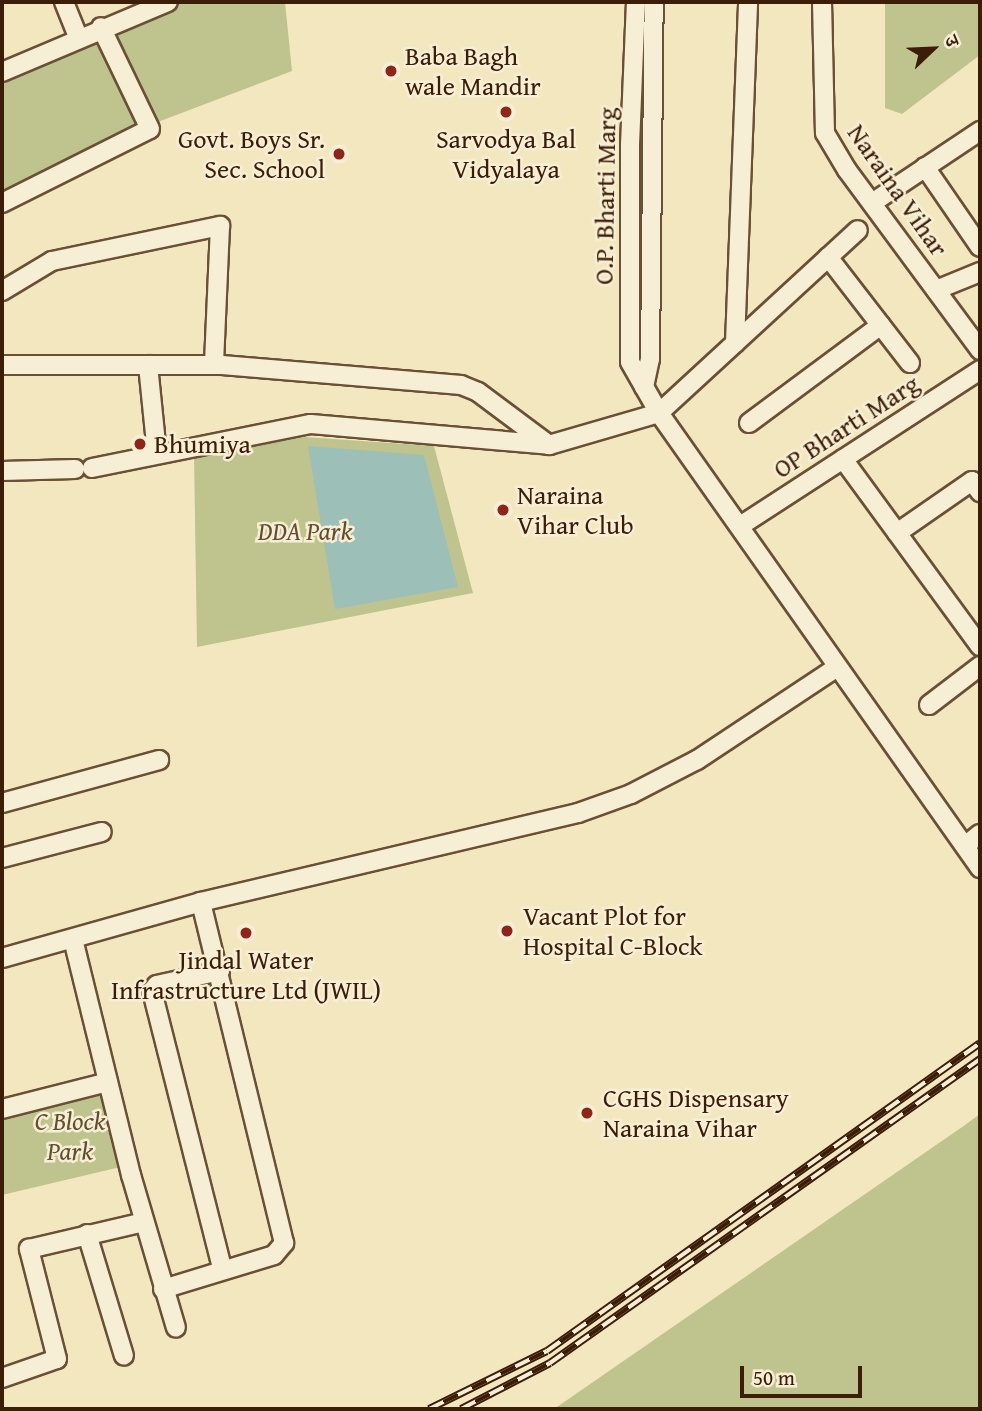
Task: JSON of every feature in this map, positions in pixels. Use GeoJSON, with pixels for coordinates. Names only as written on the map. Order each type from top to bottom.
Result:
{"type":"FeatureCollection","features":[{"type":"Feature","properties":{"kind":"street"},"geometry":{"type":"LineString","coordinates":[[64,2],[78,36]]}},
{"type":"Feature","properties":{"kind":"street"},"geometry":{"type":"LineString","coordinates":[[2,72],[102,27],[129,9],[168,2]]}},
{"type":"Feature","properties":{"kind":"street","name":"O.P. Bharti Marg"},"geometry":{"type":"LineString","coordinates":[[636,2],[629,145],[630,362],[659,413],[740,526],[836,668],[980,868]]}},
{"type":"Feature","properties":{"kind":"street","name":"O.P. Bharti Marg"},"geometry":{"type":"LineString","coordinates":[[644,387],[650,359],[654,2]]}},
{"type":"Feature","properties":{"kind":"street"},"geometry":{"type":"LineString","coordinates":[[735,343],[748,2]]}},
{"type":"Feature","properties":{"kind":"street","name":"Naraina Vihar"},"geometry":{"type":"LineString","coordinates":[[822,2],[825,133],[872,203],[980,349]]}},
{"type":"Feature","properties":{"kind":"street"},"geometry":{"type":"LineString","coordinates":[[2,203],[150,129],[102,27]]}},
{"type":"Feature","properties":{"kind":"street"},"geometry":{"type":"LineString","coordinates":[[872,203],[980,133]]}},
{"type":"Feature","properties":{"kind":"street"},"geometry":{"type":"LineString","coordinates":[[925,167],[980,247]]}},
{"type":"Feature","properties":{"kind":"street"},"geometry":{"type":"LineString","coordinates":[[2,292],[52,261],[220,226],[214,365]]}},
{"type":"Feature","properties":{"kind":"street"},"geometry":{"type":"LineString","coordinates":[[2,471],[84,468],[311,424],[549,445],[659,413],[859,230]]}},
{"type":"Feature","properties":{"kind":"street"},"geometry":{"type":"LineString","coordinates":[[828,257],[910,363]]}},
{"type":"Feature","properties":{"kind":"street"},"geometry":{"type":"LineString","coordinates":[[936,290],[980,272]]}},
{"type":"Feature","properties":{"kind":"street"},"geometry":{"type":"LineString","coordinates":[[749,423],[881,325]]}},
{"type":"Feature","properties":{"kind":"street"},"geometry":{"type":"LineString","coordinates":[[2,365],[214,365],[461,385],[478,392],[549,445]]}},
{"type":"Feature","properties":{"kind":"street"},"geometry":{"type":"LineString","coordinates":[[148,365],[157,453]]}},
{"type":"Feature","properties":{"kind":"street","name":"OP Bharti Marg"},"geometry":{"type":"LineString","coordinates":[[740,526],[980,370]]}},
{"type":"Feature","properties":{"kind":"street"},"geometry":{"type":"LineString","coordinates":[[843,459],[980,646]]}},
{"type":"Feature","properties":{"kind":"street"},"geometry":{"type":"LineString","coordinates":[[897,533],[972,481],[980,492]]}},
{"type":"Feature","properties":{"kind":"street"},"geometry":{"type":"LineString","coordinates":[[929,705],[980,666]]}},
{"type":"Feature","properties":{"kind":"street"},"geometry":{"type":"LineString","coordinates":[[2,958],[201,902],[578,813],[632,794],[697,760],[836,668]]}},
{"type":"Feature","properties":{"kind":"street"},"geometry":{"type":"LineString","coordinates":[[2,803],[159,760]]}},
{"type":"Feature","properties":{"kind":"street"},"geometry":{"type":"LineString","coordinates":[[2,858],[102,832]]}},
{"type":"Feature","properties":{"kind":"street"},"geometry":{"type":"LineString","coordinates":[[965,846],[980,834]]}},
{"type":"Feature","properties":{"kind":"street"},"geometry":{"type":"LineString","coordinates":[[163,1289],[222,1268],[274,1255],[284,1243],[220,971],[201,902]]}},
{"type":"Feature","properties":{"kind":"street"},"geometry":{"type":"LineString","coordinates":[[74,939],[144,1222],[176,1328]]}},
{"type":"Feature","properties":{"kind":"street"},"geometry":{"type":"LineString","coordinates":[[220,971],[156,985],[152,991],[222,1268]]}},
{"type":"Feature","properties":{"kind":"street"},"geometry":{"type":"LineString","coordinates":[[2,1109],[108,1082]]}},
{"type":"Feature","properties":{"kind":"street"},"geometry":{"type":"LineString","coordinates":[[2,1378],[57,1359],[29,1249],[144,1222]]}},
{"type":"Feature","properties":{"kind":"street"},"geometry":{"type":"LineString","coordinates":[[87,1234],[124,1356]]}},
{"type":"Feature","properties":{"kind":"green space"},"geometry":{"type":"Polygon","coordinates":[[[178,2],[285,2],[292,71],[142,128],[2,202],[2,82],[83,41],[178,2]]]}},
{"type":"Feature","properties":{"kind":"green space"},"geometry":{"type":"Polygon","coordinates":[[[885,2],[980,2],[980,55],[902,114],[885,108],[885,2]]]}},
{"type":"Feature","properties":{"kind":"green space","name":"DDA Park"},"geometry":{"type":"Polygon","coordinates":[[[305,437],[434,446],[473,593],[197,647],[194,456],[305,437]]]}},
{"type":"Feature","properties":{"kind":"green space","name":"C Block Park"},"geometry":{"type":"Polygon","coordinates":[[[108,1082],[129,1165],[2,1195],[2,1109],[108,1082]]]}},
{"type":"Feature","properties":{"kind":"green space"},"geometry":{"type":"Polygon","coordinates":[[[980,1114],[980,1409],[554,1409],[965,1125],[980,1114]]]}},
{"type":"Feature","properties":{"kind":"water"},"geometry":{"type":"Polygon","coordinates":[[[308,446],[424,455],[458,587],[335,609],[308,446]]]}},
{"type":"Feature","properties":{"kind":"railway"},"geometry":{"type":"LineString","coordinates":[[429,1409],[547,1351],[980,1043]]}},
{"type":"Feature","properties":{"kind":"railway"},"geometry":{"type":"LineString","coordinates":[[461,1409],[550,1363],[980,1059]]}},
{"type":"Feature","properties":{"kind":"place","name":"Baba Bagh wale Mandir"},"geometry":{"type":"Point","coordinates":[391,71]}},
{"type":"Feature","properties":{"kind":"place","name":"Sarvodya Bal Vidyalaya"},"geometry":{"type":"Point","coordinates":[506,112]}},
{"type":"Feature","properties":{"kind":"place","name":"Govt. Boys Sr. Sec. School"},"geometry":{"type":"Point","coordinates":[339,154]}},
{"type":"Feature","properties":{"kind":"place","name":"Bhumiya"},"geometry":{"type":"Point","coordinates":[140,444]}},
{"type":"Feature","properties":{"kind":"place","name":"Naraina Vihar Club"},"geometry":{"type":"Point","coordinates":[503,510]}},
{"type":"Feature","properties":{"kind":"place","name":"Vacant Plot for Hospital C-Block"},"geometry":{"type":"Point","coordinates":[507,931]}},
{"type":"Feature","properties":{"kind":"place","name":"Jindal Water Infrastructure Ltd (JWIL)"},"geometry":{"type":"Point","coordinates":[246,933]}},
{"type":"Feature","properties":{"kind":"place","name":"CGHS Dispensary Naraina Vihar"},"geometry":{"type":"Point","coordinates":[587,1113]}}]}
